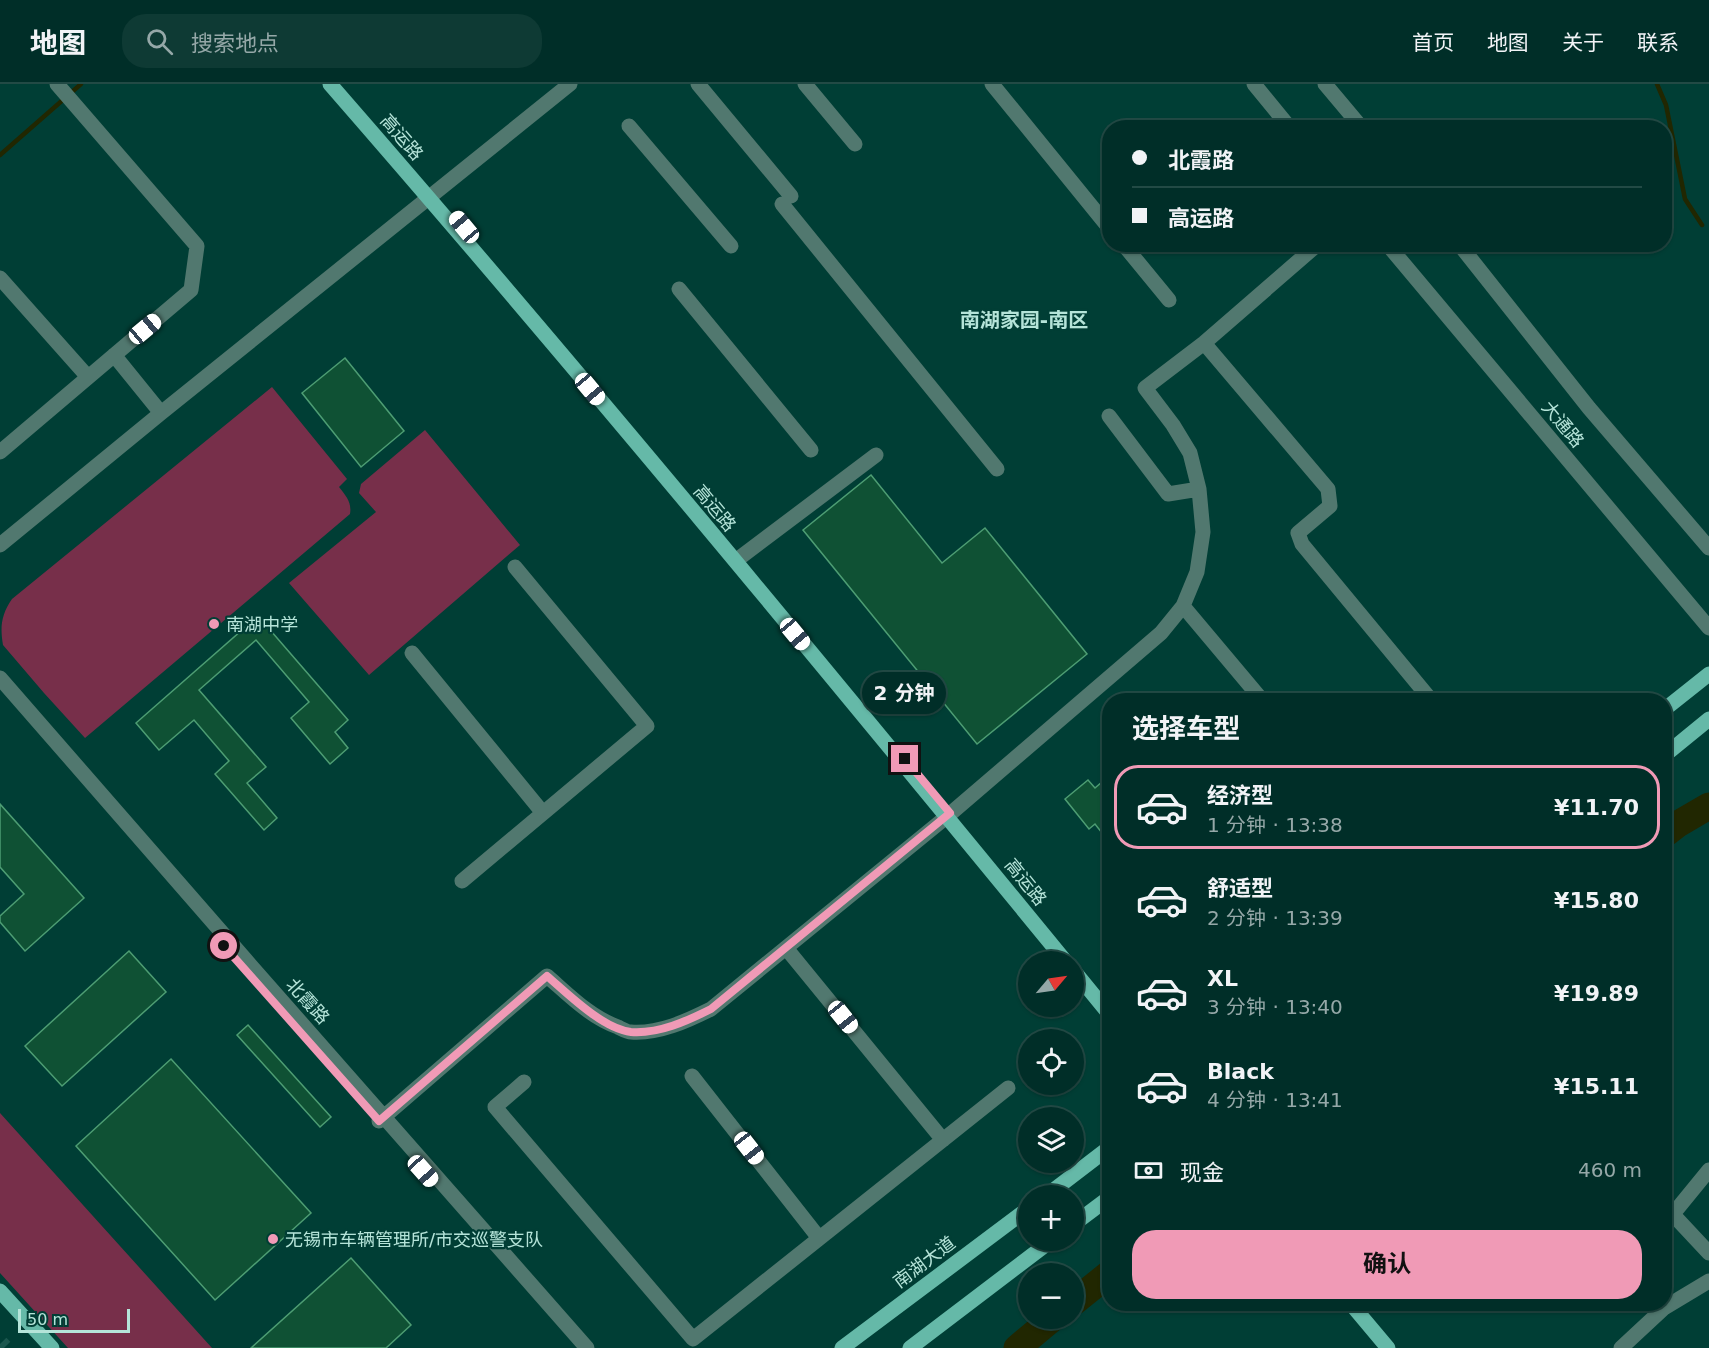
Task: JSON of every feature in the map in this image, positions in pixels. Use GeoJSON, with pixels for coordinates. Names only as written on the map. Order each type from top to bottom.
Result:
{"type":"FeatureCollection","features":[{"type":"Feature","properties":{"kind":"main road","name":"高运路"},"geometry":{"type":"LineString","coordinates":[[330,84],[428,191],[1064,951]]}},
{"type":"Feature","properties":{"kind":"main road","name":"高运路"},"geometry":{"type":"LineString","coordinates":[[338,84],[738,559],[949,815],[1057,951]]}},
{"type":"Feature","properties":{"kind":"main road"},"geometry":{"type":"LineString","coordinates":[[1672,703],[1709,674]]}},
{"type":"Feature","properties":{"kind":"main road"},"geometry":{"type":"LineString","coordinates":[[1672,749],[1709,719]]}},
{"type":"Feature","properties":{"kind":"main road","name":"高运路"},"geometry":{"type":"LineString","coordinates":[[1084,975],[1102,997]]}},
{"type":"Feature","properties":{"kind":"main road"},"geometry":{"type":"LineString","coordinates":[[1084,983],[1102,1005]]}},
{"type":"Feature","properties":{"kind":"main road"},"geometry":{"type":"LineString","coordinates":[[1061,1185],[1102,1154]]}},
{"type":"Feature","properties":{"kind":"main road"},"geometry":{"type":"LineString","coordinates":[[1084,1216],[1102,1203]]}},
{"type":"Feature","properties":{"kind":"main road","name":"南湖大道"},"geometry":{"type":"LineString","coordinates":[[842,1348],[1018,1216]]}},
{"type":"Feature","properties":{"kind":"main road"},"geometry":{"type":"LineString","coordinates":[[910,1348],[1038,1251]]}},
{"type":"Feature","properties":{"kind":"main road"},"geometry":{"type":"LineString","coordinates":[[0,1291],[52,1348]]}},
{"type":"Feature","properties":{"kind":"main road"},"geometry":{"type":"LineString","coordinates":[[1357,1311],[1388,1348]]}},
{"type":"Feature","properties":{"kind":"main road"},"geometry":{"type":"LineString","coordinates":[[1363,1311],[1395,1348]]}},
{"type":"Feature","properties":{"kind":"street"},"geometry":{"type":"LineString","coordinates":[[0,452],[191,290],[197,246],[57,84]]}},
{"type":"Feature","properties":{"kind":"street"},"geometry":{"type":"LineString","coordinates":[[0,535],[159,410],[428,191],[554,84]]}},
{"type":"Feature","properties":{"kind":"street"},"geometry":{"type":"LineString","coordinates":[[428,191],[570,84]]}},
{"type":"Feature","properties":{"kind":"street"},"geometry":{"type":"LineString","coordinates":[[698,84],[997,469]]}},
{"type":"Feature","properties":{"kind":"street"},"geometry":{"type":"LineString","coordinates":[[806,84],[855,144]]}},
{"type":"Feature","properties":{"kind":"street"},"geometry":{"type":"LineString","coordinates":[[992,84],[1102,219]]}},
{"type":"Feature","properties":{"kind":"street"},"geometry":{"type":"LineString","coordinates":[[1254,84],[1283,120]]}},
{"type":"Feature","properties":{"kind":"street"},"geometry":{"type":"LineString","coordinates":[[1324,84],[1355,120]]}},
{"type":"Feature","properties":{"kind":"street"},"geometry":{"type":"LineString","coordinates":[[629,126],[731,246]]}},
{"type":"Feature","properties":{"kind":"street"},"geometry":{"type":"LineString","coordinates":[[1130,252],[1169,300]]}},
{"type":"Feature","properties":{"kind":"street"},"geometry":{"type":"LineString","coordinates":[[381,1119],[547,976],[604,1022],[630,1032],[658,1030],[687,1022],[711,1009],[949,815],[1161,633],[1183,606],[1197,573],[1203,532],[1199,489],[1190,453],[1173,425],[1145,388],[1204,343],[1309,252]]}},
{"type":"Feature","properties":{"kind":"street","name":"大通路"},"geometry":{"type":"LineString","coordinates":[[1394,252],[1709,628]]}},
{"type":"Feature","properties":{"kind":"street","name":"大通路"},"geometry":{"type":"LineString","coordinates":[[1465,252],[1588,408],[1709,548]]}},
{"type":"Feature","properties":{"kind":"street"},"geometry":{"type":"LineString","coordinates":[[0,278],[88,377]]}},
{"type":"Feature","properties":{"kind":"street"},"geometry":{"type":"LineString","coordinates":[[680,289],[811,450]]}},
{"type":"Feature","properties":{"kind":"street"},"geometry":{"type":"LineString","coordinates":[[1204,343],[1328,489],[1330,506],[1298,533],[1302,544],[1425,693]]}},
{"type":"Feature","properties":{"kind":"street"},"geometry":{"type":"LineString","coordinates":[[114,355],[159,410]]}},
{"type":"Feature","properties":{"kind":"street"},"geometry":{"type":"LineString","coordinates":[[0,545],[159,410]]}},
{"type":"Feature","properties":{"kind":"street"},"geometry":{"type":"LineString","coordinates":[[1109,416],[1168,494],[1199,489]]}},
{"type":"Feature","properties":{"kind":"street"},"geometry":{"type":"LineString","coordinates":[[738,559],[876,455]]}},
{"type":"Feature","properties":{"kind":"street"},"geometry":{"type":"LineString","coordinates":[[462,881],[647,726],[515,567]]}},
{"type":"Feature","properties":{"kind":"street"},"geometry":{"type":"LineString","coordinates":[[1183,606],[1256,693]]}},
{"type":"Feature","properties":{"kind":"street"},"geometry":{"type":"LineString","coordinates":[[412,653],[543,813]]}},
{"type":"Feature","properties":{"kind":"street","name":"北霞路"},"geometry":{"type":"LineString","coordinates":[[0,678],[580,1348]]}},
{"type":"Feature","properties":{"kind":"street","name":"北霞路"},"geometry":{"type":"LineString","coordinates":[[0,688],[240,964],[587,1348]]}},
{"type":"Feature","properties":{"kind":"street"},"geometry":{"type":"LineString","coordinates":[[786,948],[943,1140]]}},
{"type":"Feature","properties":{"kind":"street"},"geometry":{"type":"LineString","coordinates":[[692,1076],[819,1238]]}},
{"type":"Feature","properties":{"kind":"street"},"geometry":{"type":"LineString","coordinates":[[524,1082],[495,1107],[693,1339],[1008,1088]]}},
{"type":"Feature","properties":{"kind":"street"},"geometry":{"type":"LineString","coordinates":[[1672,1207],[1709,1170]]}},
{"type":"Feature","properties":{"kind":"street"},"geometry":{"type":"LineString","coordinates":[[1672,1213],[1709,1253]]}},
{"type":"Feature","properties":{"kind":"street"},"geometry":{"type":"LineString","coordinates":[[1672,1303],[1709,1281]]}},
{"type":"Feature","properties":{"kind":"street"},"geometry":{"type":"LineString","coordinates":[[1621,1348],[1661,1311]]}},
{"type":"Feature","properties":{"kind":"shaded area"},"geometry":{"type":"Polygon","coordinates":[[[272,387],[347,479],[339,487],[349,503],[350,514],[85,738],[3,645],[2,621],[8,605],[12,599],[272,387]]]}},
{"type":"Feature","properties":{"kind":"shaded area"},"geometry":{"type":"Polygon","coordinates":[[[425,430],[520,545],[369,675],[289,583],[376,512],[359,493],[361,484],[425,430]]]}},
{"type":"Feature","properties":{"kind":"shaded area"},"geometry":{"type":"Polygon","coordinates":[[[0,1113],[212,1348],[68,1348],[0,1273],[0,1113]]]}},
{"type":"Feature","properties":{"kind":"building"},"geometry":{"type":"Polygon","coordinates":[[[345,358],[404,431],[361,467],[302,393],[345,358]]]}},
{"type":"Feature","properties":{"kind":"building"},"geometry":{"type":"Polygon","coordinates":[[[871,475],[942,563],[985,528],[1087,654],[977,744],[803,530],[871,475]]]}},
{"type":"Feature","properties":{"kind":"building"},"geometry":{"type":"Polygon","coordinates":[[[258,616],[348,720],[335,732],[348,748],[330,764],[291,718],[309,702],[256,640],[199,690],[266,767],[247,783],[277,818],[264,830],[215,774],[229,761],[194,720],[159,750],[136,723],[258,616]]]}},
{"type":"Feature","properties":{"kind":"building"},"geometry":{"type":"Polygon","coordinates":[[[1088,780],[1095,788],[1102,782],[1102,833],[1095,824],[1089,829],[1065,799],[1088,780]]]}},
{"type":"Feature","properties":{"kind":"building"},"geometry":{"type":"Polygon","coordinates":[[[0,804],[84,898],[25,951],[0,922],[0,916],[24,894],[0,867],[0,804]]]}},
{"type":"Feature","properties":{"kind":"building"},"geometry":{"type":"Polygon","coordinates":[[[129,951],[166,992],[62,1086],[25,1046],[129,951]]]}},
{"type":"Feature","properties":{"kind":"building"},"geometry":{"type":"Polygon","coordinates":[[[248,1025],[331,1117],[320,1127],[237,1035],[248,1025]]]}},
{"type":"Feature","properties":{"kind":"building"},"geometry":{"type":"Polygon","coordinates":[[[171,1059],[311,1213],[215,1300],[76,1146],[171,1059]]]}},
{"type":"Feature","properties":{"kind":"building"},"geometry":{"type":"Polygon","coordinates":[[[351,1258],[411,1325],[386,1348],[251,1348],[351,1258]]]}},
{"type":"Feature","properties":{"kind":"waterway"},"geometry":{"type":"LineString","coordinates":[[0,155],[81,84]]}},
{"type":"Feature","properties":{"kind":"waterway"},"geometry":{"type":"LineString","coordinates":[[1657,84],[1666,105],[1669,120]]}},
{"type":"Feature","properties":{"kind":"waterway"},"geometry":{"type":"LineString","coordinates":[[1672,135],[1685,199],[1702,225]]}},
{"type":"Feature","properties":{"kind":"waterway"},"geometry":{"type":"LineString","coordinates":[[1672,829],[1709,806]]}},
{"type":"Feature","properties":{"kind":"waterway"},"geometry":{"type":"LineString","coordinates":[[1084,1294],[1102,1279]]}},
{"type":"Feature","properties":{"kind":"waterway"},"geometry":{"type":"LineString","coordinates":[[1017,1348],[1040,1329]]}},
{"type":"Feature","properties":{"kind":"tunnel"},"geometry":{"type":"LineString","coordinates":[[0,1344],[4,1348]]}},
{"type":"Feature","properties":{"kind":"place","name":"南湖中学"},"geometry":{"type":"Point","coordinates":[214,624]}},
{"type":"Feature","properties":{"kind":"place","name":"无锡市车辆管理所/市交巡警支队"},"geometry":{"type":"Point","coordinates":[273,1239]}},
{"type":"Feature","properties":{"kind":"district","name":"南湖家园-南区"},"geometry":{"type":"Point","coordinates":[1024,320]}},
{"type":"Feature","properties":{"kind":"route"},"geometry":{"type":"LineString","coordinates":[[224,946],[379,1121],[547,976],[604,1022],[630,1032],[658,1030],[687,1022],[711,1009],[950,813],[905,759]]}}]}
